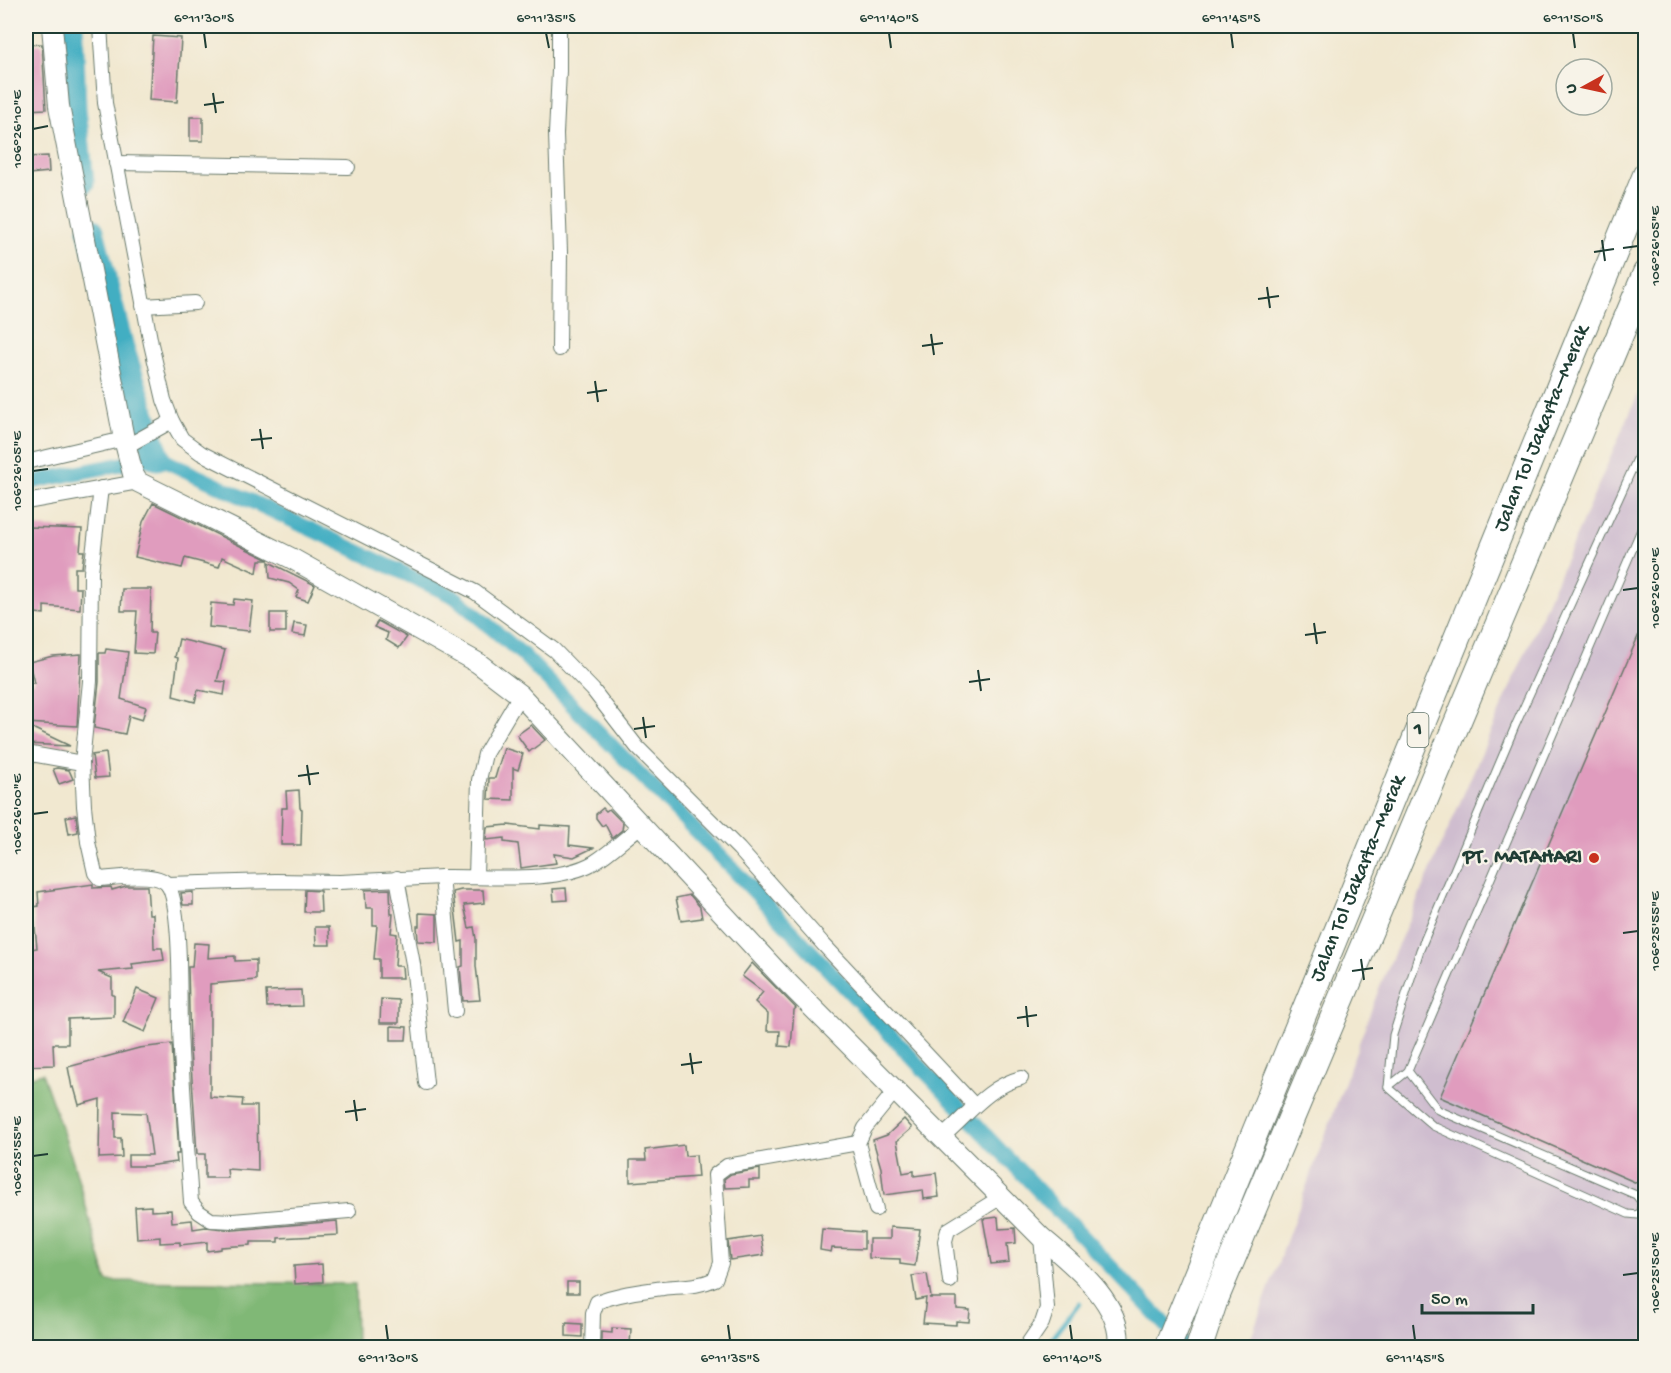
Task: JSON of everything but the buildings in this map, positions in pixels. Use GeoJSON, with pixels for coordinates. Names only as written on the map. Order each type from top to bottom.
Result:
{"type":"FeatureCollection","features":[{"type":"Feature","properties":{"kind":"highway","name":"Jalan Tol Jakarta–Merak"},"geometry":{"type":"LineString","coordinates":[[1167,1347],[1646,175]]}},
{"type":"Feature","properties":{"kind":"highway","name":"Jalan Tol Jakarta–Merak"},"geometry":{"type":"LineString","coordinates":[[1199,1347],[1214,1302],[1646,273]]}},
{"type":"Feature","properties":{"kind":"street"},"geometry":{"type":"LineString","coordinates":[[52,26],[59,106],[135,478]]}},
{"type":"Feature","properties":{"kind":"street"},"geometry":{"type":"LineString","coordinates":[[100,26],[105,103],[167,424],[201,453],[475,592],[554,650],[593,690],[637,747],[739,849],[972,1108]]}},
{"type":"Feature","properties":{"kind":"street"},"geometry":{"type":"LineString","coordinates":[[559,26],[556,134],[560,252],[559,349]]}},
{"type":"Feature","properties":{"kind":"street"},"geometry":{"type":"LineString","coordinates":[[116,164],[348,167]]}},
{"type":"Feature","properties":{"kind":"street"},"geometry":{"type":"LineString","coordinates":[[143,306],[195,303]]}},
{"type":"Feature","properties":{"kind":"street"},"geometry":{"type":"LineString","coordinates":[[26,462],[128,445],[167,424]]}},
{"type":"Feature","properties":{"kind":"street"},"geometry":{"type":"LineString","coordinates":[[26,502],[101,488],[135,478],[291,558],[478,663],[520,695],[782,977],[895,1091],[945,1134],[1001,1197],[1041,1237],[1091,1281],[1118,1323],[1119,1347]]}},
{"type":"Feature","properties":{"kind":"street"},"geometry":{"type":"LineString","coordinates":[[101,488],[91,572],[90,681],[82,763],[88,842],[95,873],[100,879],[145,877],[160,879],[167,884],[173,899],[178,940],[180,1029],[191,1202],[199,1212],[211,1220],[233,1221],[349,1211]]}},
{"type":"Feature","properties":{"kind":"street"},"geometry":{"type":"LineString","coordinates":[[476,876],[479,780],[485,754],[520,695]]}},
{"type":"Feature","properties":{"kind":"street"},"geometry":{"type":"LineString","coordinates":[[26,753],[82,763]]}},
{"type":"Feature","properties":{"kind":"street"},"geometry":{"type":"LineString","coordinates":[[167,884],[545,876],[592,863],[641,826]]}},
{"type":"Feature","properties":{"kind":"street"},"geometry":{"type":"LineString","coordinates":[[442,877],[455,1011]]}},
{"type":"Feature","properties":{"kind":"street"},"geometry":{"type":"LineString","coordinates":[[397,879],[413,964],[426,1083]]}},
{"type":"Feature","properties":{"kind":"street"},"geometry":{"type":"LineString","coordinates":[[945,1134],[972,1108],[1005,1082],[1021,1078]]}},
{"type":"Feature","properties":{"kind":"street"},"geometry":{"type":"LineString","coordinates":[[876,1209],[858,1143],[865,1128],[895,1091]]}},
{"type":"Feature","properties":{"kind":"street"},"geometry":{"type":"LineString","coordinates":[[592,1347],[593,1313],[597,1302],[662,1288],[704,1284],[715,1279],[721,1263],[715,1175],[727,1166],[858,1143]]}},
{"type":"Feature","properties":{"kind":"street"},"geometry":{"type":"LineString","coordinates":[[950,1281],[945,1241],[948,1230],[1001,1197]]}},
{"type":"Feature","properties":{"kind":"street"},"geometry":{"type":"LineString","coordinates":[[1024,1347],[1042,1323],[1047,1308],[1041,1237]]}},
{"type":"Feature","properties":{"kind":"lane"},"geometry":{"type":"LineString","coordinates":[[1389,1087],[1393,1035],[1420,950],[1516,724],[1646,439]]}},
{"type":"Feature","properties":{"kind":"lane"},"geometry":{"type":"LineString","coordinates":[[1389,1087],[1408,1071],[1646,518]]}},
{"type":"Feature","properties":{"kind":"lane"},"geometry":{"type":"LineString","coordinates":[[1389,1087],[1433,1125],[1628,1214],[1638,1215],[1642,1209],[1641,1202],[1636,1195],[1438,1110],[1408,1071]]}},
{"type":"Feature","properties":{"kind":"shaded area"},"geometry":{"type":"Polygon","coordinates":[[[1645,378],[1645,1347],[1247,1348],[1380,986],[1645,378]]]}},
{"type":"Feature","properties":{"kind":"green space"},"geometry":{"type":"Polygon","coordinates":[[[42,1073],[73,1161],[107,1281],[355,1284],[356,1347],[34,1348],[26,1345],[26,1078],[42,1073]]]}},
{"type":"Feature","properties":{"kind":"waterway"},"geometry":{"type":"LineString","coordinates":[[70,26],[73,109],[81,182]]}},
{"type":"Feature","properties":{"kind":"waterway"},"geometry":{"type":"LineString","coordinates":[[91,231],[121,348],[157,457]]}},
{"type":"Feature","properties":{"kind":"waterway"},"geometry":{"type":"LineString","coordinates":[[26,483],[157,457],[455,597],[522,654],[726,862],[1188,1348]]}},
{"type":"Feature","properties":{"kind":"waterway"},"geometry":{"type":"LineString","coordinates":[[1044,1348],[1079,1303]]}},
{"type":"Feature","properties":{"kind":"place","name":"PT. MATAHARI"},"geometry":{"type":"Point","coordinates":[1594,858]}}]}
